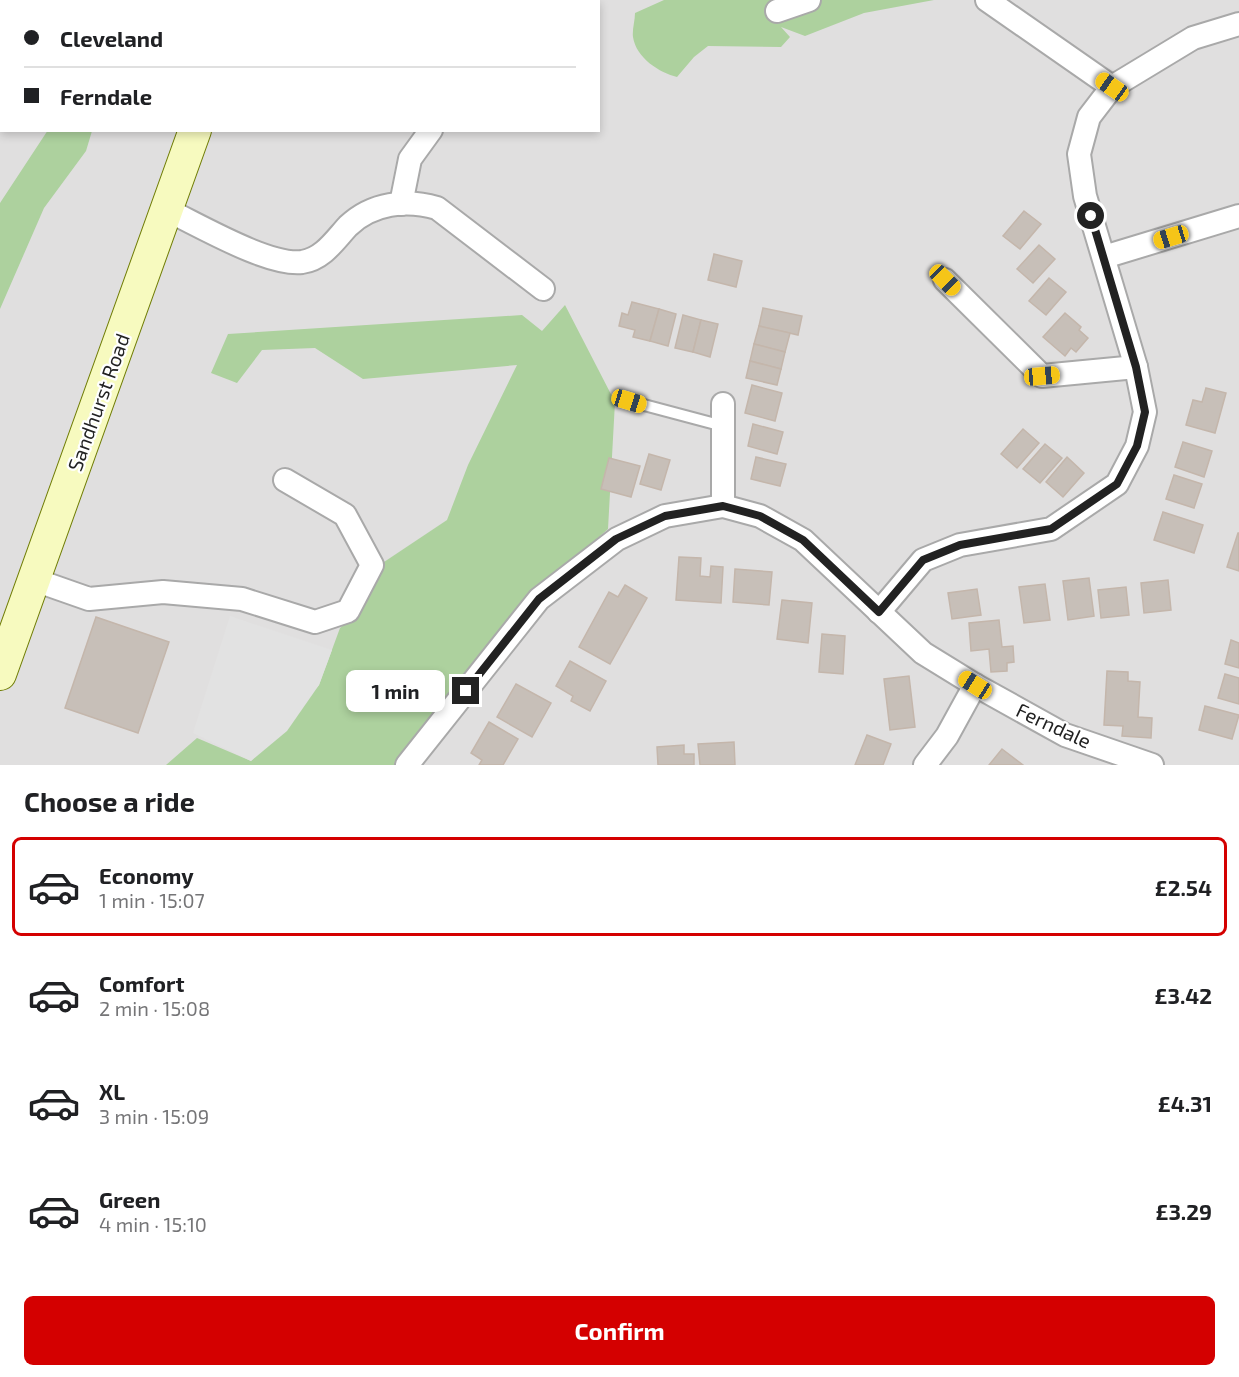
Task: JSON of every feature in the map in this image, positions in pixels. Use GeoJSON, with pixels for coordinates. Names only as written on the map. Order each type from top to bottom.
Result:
{"type":"FeatureCollection","features":[{"type":"Feature","properties":{"kind":"street"},"geometry":{"type":"LineString","coordinates":[[777,11],[809,0]]}},
{"type":"Feature","properties":{"kind":"street"},"geometry":{"type":"LineString","coordinates":[[987,0],[1112,87]]}},
{"type":"Feature","properties":{"kind":"street"},"geometry":{"type":"LineString","coordinates":[[879,612],[923,560],[960,545],[1051,529],[1117,484],[1137,446],[1145,412],[1136,367],[1085,196],[1079,154],[1089,117],[1112,87],[1193,38],[1239,24]]}},
{"type":"Feature","properties":{"kind":"street","name":"Sandhurst Road"},"geometry":{"type":"LineString","coordinates":[[0,674],[32,579],[194,132]]}},
{"type":"Feature","properties":{"kind":"street"},"geometry":{"type":"LineString","coordinates":[[401,204],[410,159],[430,132]]}},
{"type":"Feature","properties":{"kind":"street"},"geometry":{"type":"LineString","coordinates":[[167,210],[268,257],[303,262],[331,248],[349,225],[374,208],[419,203],[437,208],[543,289]]}},
{"type":"Feature","properties":{"kind":"street"},"geometry":{"type":"LineString","coordinates":[[1104,257],[1239,216]]}},
{"type":"Feature","properties":{"kind":"street"},"geometry":{"type":"LineString","coordinates":[[945,280],[1042,376],[1136,367]]}},
{"type":"Feature","properties":{"kind":"street"},"geometry":{"type":"LineString","coordinates":[[723,415],[723,506]]}},
{"type":"Feature","properties":{"kind":"street"},"geometry":{"type":"LineString","coordinates":[[32,579],[89,599],[163,592],[242,599],[315,622],[348,611],[372,565],[345,515],[285,480]]}},
{"type":"Feature","properties":{"kind":"street","name":"Ferndale"},"geometry":{"type":"LineString","coordinates":[[406,765],[539,599],[616,539],[665,516],[723,506],[760,516],[803,540],[923,653],[975,685],[1065,735],[1152,765]]}},
{"type":"Feature","properties":{"kind":"street"},"geometry":{"type":"LineString","coordinates":[[925,765],[947,736],[975,685]]}},
{"type":"Feature","properties":{"kind":"lane"},"geometry":{"type":"LineString","coordinates":[[629,401],[723,415]]}},
{"type":"Feature","properties":{"kind":"shaded area"},"geometry":{"type":"Polygon","coordinates":[[[600,0],[1239,0],[1239,765],[0,765],[0,132],[600,132],[600,0]]]}},
{"type":"Feature","properties":{"kind":"shaded area"},"geometry":{"type":"Polygon","coordinates":[[[230,616],[332,650],[319,685],[287,731],[251,761],[193,733],[230,616]]]}},
{"type":"Feature","properties":{"kind":"green space"},"geometry":{"type":"Polygon","coordinates":[[[664,0],[934,0],[864,13],[805,36],[781,27],[790,37],[781,47],[708,46],[694,57],[677,77],[663,72],[644,58],[635,45],[633,37],[635,13],[664,0]]]}},
{"type":"Feature","properties":{"kind":"green space"},"geometry":{"type":"Polygon","coordinates":[[[47,132],[92,132],[86,151],[44,208],[0,309],[0,203],[47,132]]]}},
{"type":"Feature","properties":{"kind":"green space"},"geometry":{"type":"Polygon","coordinates":[[[565,305],[615,402],[608,529],[528,600],[397,765],[166,765],[197,738],[251,761],[319,685],[340,628],[356,614],[381,564],[447,520],[468,465],[517,365],[363,379],[315,348],[262,350],[237,383],[211,373],[228,334],[522,315],[542,331],[565,305]]]}},
{"type":"Feature","properties":{"kind":"building"},"geometry":{"type":"Polygon","coordinates":[[[1024,211],[1041,224],[1020,249],[1003,236],[1024,211]]]}},
{"type":"Feature","properties":{"kind":"building"},"geometry":{"type":"Polygon","coordinates":[[[1039,245],[1055,259],[1033,283],[1017,269],[1039,245]]]}},
{"type":"Feature","properties":{"kind":"building"},"geometry":{"type":"Polygon","coordinates":[[[714,254],[742,261],[736,287],[708,280],[714,254]]]}},
{"type":"Feature","properties":{"kind":"building"},"geometry":{"type":"Polygon","coordinates":[[[1049,278],[1066,292],[1046,315],[1029,301],[1049,278]]]}},
{"type":"Feature","properties":{"kind":"building"},"geometry":{"type":"Polygon","coordinates":[[[632,302],[659,309],[650,341],[633,337],[635,330],[619,326],[622,313],[628,315],[632,302]]]}},
{"type":"Feature","properties":{"kind":"building"},"geometry":{"type":"Polygon","coordinates":[[[763,308],[802,316],[798,335],[759,326],[763,308]]]}},
{"type":"Feature","properties":{"kind":"building"},"geometry":{"type":"Polygon","coordinates":[[[659,309],[676,314],[668,346],[650,341],[659,309]]]}},
{"type":"Feature","properties":{"kind":"building"},"geometry":{"type":"Polygon","coordinates":[[[1065,313],[1081,327],[1079,330],[1088,338],[1076,352],[1071,348],[1065,356],[1043,337],[1065,313]]]}},
{"type":"Feature","properties":{"kind":"building"},"geometry":{"type":"Polygon","coordinates":[[[683,315],[701,320],[693,352],[675,348],[683,315]]]}},
{"type":"Feature","properties":{"kind":"building"},"geometry":{"type":"Polygon","coordinates":[[[701,320],[718,324],[710,357],[693,352],[701,320]]]}},
{"type":"Feature","properties":{"kind":"building"},"geometry":{"type":"Polygon","coordinates":[[[759,326],[790,333],[785,352],[754,344],[759,326]]]}},
{"type":"Feature","properties":{"kind":"building"},"geometry":{"type":"Polygon","coordinates":[[[754,344],[785,352],[781,369],[750,361],[754,344]]]}},
{"type":"Feature","properties":{"kind":"building"},"geometry":{"type":"Polygon","coordinates":[[[750,361],[781,369],[777,385],[746,378],[750,361]]]}},
{"type":"Feature","properties":{"kind":"building"},"geometry":{"type":"Polygon","coordinates":[[[752,385],[782,393],[775,421],[745,413],[752,385]]]}},
{"type":"Feature","properties":{"kind":"building"},"geometry":{"type":"Polygon","coordinates":[[[1206,388],[1226,393],[1215,433],[1186,425],[1193,400],[1202,402],[1206,388]]]}},
{"type":"Feature","properties":{"kind":"building"},"geometry":{"type":"Polygon","coordinates":[[[753,424],[783,432],[777,454],[748,446],[753,424]]]}},
{"type":"Feature","properties":{"kind":"building"},"geometry":{"type":"Polygon","coordinates":[[[1023,429],[1039,443],[1017,468],[1001,454],[1023,429]]]}},
{"type":"Feature","properties":{"kind":"building"},"geometry":{"type":"Polygon","coordinates":[[[1183,442],[1212,451],[1204,477],[1175,467],[1183,442]]]}},
{"type":"Feature","properties":{"kind":"building"},"geometry":{"type":"Polygon","coordinates":[[[1045,444],[1062,458],[1040,483],[1023,469],[1045,444]]]}},
{"type":"Feature","properties":{"kind":"building"},"geometry":{"type":"Polygon","coordinates":[[[649,454],[670,460],[661,490],[640,484],[649,454]]]}},
{"type":"Feature","properties":{"kind":"building"},"geometry":{"type":"Polygon","coordinates":[[[756,457],[786,464],[780,486],[751,479],[756,457]]]}},
{"type":"Feature","properties":{"kind":"building"},"geometry":{"type":"Polygon","coordinates":[[[1067,457],[1084,473],[1063,497],[1046,482],[1067,457]]]}},
{"type":"Feature","properties":{"kind":"building"},"geometry":{"type":"Polygon","coordinates":[[[609,458],[640,466],[631,497],[601,489],[609,458]]]}},
{"type":"Feature","properties":{"kind":"building"},"geometry":{"type":"Polygon","coordinates":[[[1174,475],[1202,484],[1194,508],[1166,499],[1174,475]]]}},
{"type":"Feature","properties":{"kind":"building"},"geometry":{"type":"Polygon","coordinates":[[[1163,512],[1203,525],[1194,553],[1154,540],[1163,512]]]}},
{"type":"Feature","properties":{"kind":"building"},"geometry":{"type":"Polygon","coordinates":[[[1239,533],[1239,571],[1227,567],[1239,533]]]}},
{"type":"Feature","properties":{"kind":"building"},"geometry":{"type":"Polygon","coordinates":[[[679,557],[701,558],[700,576],[710,577],[711,566],[723,567],[721,603],[676,600],[679,557]]]}},
{"type":"Feature","properties":{"kind":"building"},"geometry":{"type":"Polygon","coordinates":[[[735,569],[772,572],[769,605],[733,602],[735,569]]]}},
{"type":"Feature","properties":{"kind":"building"},"geometry":{"type":"Polygon","coordinates":[[[1089,578],[1094,616],[1068,620],[1063,581],[1089,578]]]}},
{"type":"Feature","properties":{"kind":"building"},"geometry":{"type":"Polygon","coordinates":[[[1168,580],[1171,610],[1144,613],[1141,583],[1168,580]]]}},
{"type":"Feature","properties":{"kind":"building"},"geometry":{"type":"Polygon","coordinates":[[[1045,584],[1050,620],[1024,623],[1019,587],[1045,584]]]}},
{"type":"Feature","properties":{"kind":"building"},"geometry":{"type":"Polygon","coordinates":[[[625,585],[647,598],[610,664],[579,647],[609,592],[618,597],[625,585]]]}},
{"type":"Feature","properties":{"kind":"building"},"geometry":{"type":"Polygon","coordinates":[[[1126,587],[1129,615],[1101,618],[1098,590],[1126,587]]]}},
{"type":"Feature","properties":{"kind":"building"},"geometry":{"type":"Polygon","coordinates":[[[977,589],[981,615],[952,619],[948,593],[977,589]]]}},
{"type":"Feature","properties":{"kind":"building"},"geometry":{"type":"Polygon","coordinates":[[[782,600],[812,603],[808,643],[777,639],[782,600]]]}},
{"type":"Feature","properties":{"kind":"building"},"geometry":{"type":"Polygon","coordinates":[[[96,617],[169,642],[138,733],[65,708],[96,617]]]}},
{"type":"Feature","properties":{"kind":"building"},"geometry":{"type":"Polygon","coordinates":[[[999,620],[1002,647],[1013,646],[1014,662],[1007,663],[1007,671],[991,672],[989,649],[971,651],[969,623],[999,620]]]}},
{"type":"Feature","properties":{"kind":"building"},"geometry":{"type":"Polygon","coordinates":[[[822,634],[845,636],[843,674],[819,672],[822,634]]]}},
{"type":"Feature","properties":{"kind":"building"},"geometry":{"type":"Polygon","coordinates":[[[1231,640],[1239,643],[1239,668],[1225,664],[1231,640]]]}},
{"type":"Feature","properties":{"kind":"building"},"geometry":{"type":"Polygon","coordinates":[[[570,661],[606,681],[590,711],[571,701],[573,696],[556,686],[570,661]]]}},
{"type":"Feature","properties":{"kind":"building"},"geometry":{"type":"Polygon","coordinates":[[[1107,671],[1128,672],[1128,681],[1140,682],[1138,717],[1152,718],[1151,738],[1122,736],[1123,726],[1104,725],[1107,671]]]}},
{"type":"Feature","properties":{"kind":"building"},"geometry":{"type":"Polygon","coordinates":[[[1225,674],[1239,678],[1239,704],[1218,698],[1225,674]]]}},
{"type":"Feature","properties":{"kind":"building"},"geometry":{"type":"Polygon","coordinates":[[[909,676],[915,727],[890,730],[884,679],[909,676]]]}},
{"type":"Feature","properties":{"kind":"building"},"geometry":{"type":"Polygon","coordinates":[[[516,684],[551,703],[532,737],[497,717],[516,684]]]}},
{"type":"Feature","properties":{"kind":"building"},"geometry":{"type":"Polygon","coordinates":[[[1205,706],[1239,715],[1232,739],[1199,730],[1205,706]]]}},
{"type":"Feature","properties":{"kind":"building"},"geometry":{"type":"Polygon","coordinates":[[[489,722],[518,739],[503,765],[479,765],[482,760],[471,753],[489,722]]]}},
{"type":"Feature","properties":{"kind":"building"},"geometry":{"type":"Polygon","coordinates":[[[867,735],[891,744],[883,765],[855,765],[867,735]]]}},
{"type":"Feature","properties":{"kind":"building"},"geometry":{"type":"Polygon","coordinates":[[[734,742],[735,765],[700,765],[698,744],[734,742]]]}},
{"type":"Feature","properties":{"kind":"building"},"geometry":{"type":"Polygon","coordinates":[[[684,745],[684,754],[694,754],[694,765],[658,765],[657,747],[684,745]]]}},
{"type":"Feature","properties":{"kind":"building"},"geometry":{"type":"Polygon","coordinates":[[[1002,749],[1023,765],[989,765],[1002,749]]]}},
{"type":"Feature","properties":{"kind":"route"},"geometry":{"type":"LineString","coordinates":[[466,691],[539,599],[616,539],[665,516],[723,506],[760,516],[803,540],[879,612],[923,560],[960,545],[998,536],[1051,529],[1085,508],[1117,484],[1137,446],[1145,412],[1136,367],[1091,216]]}}]}
